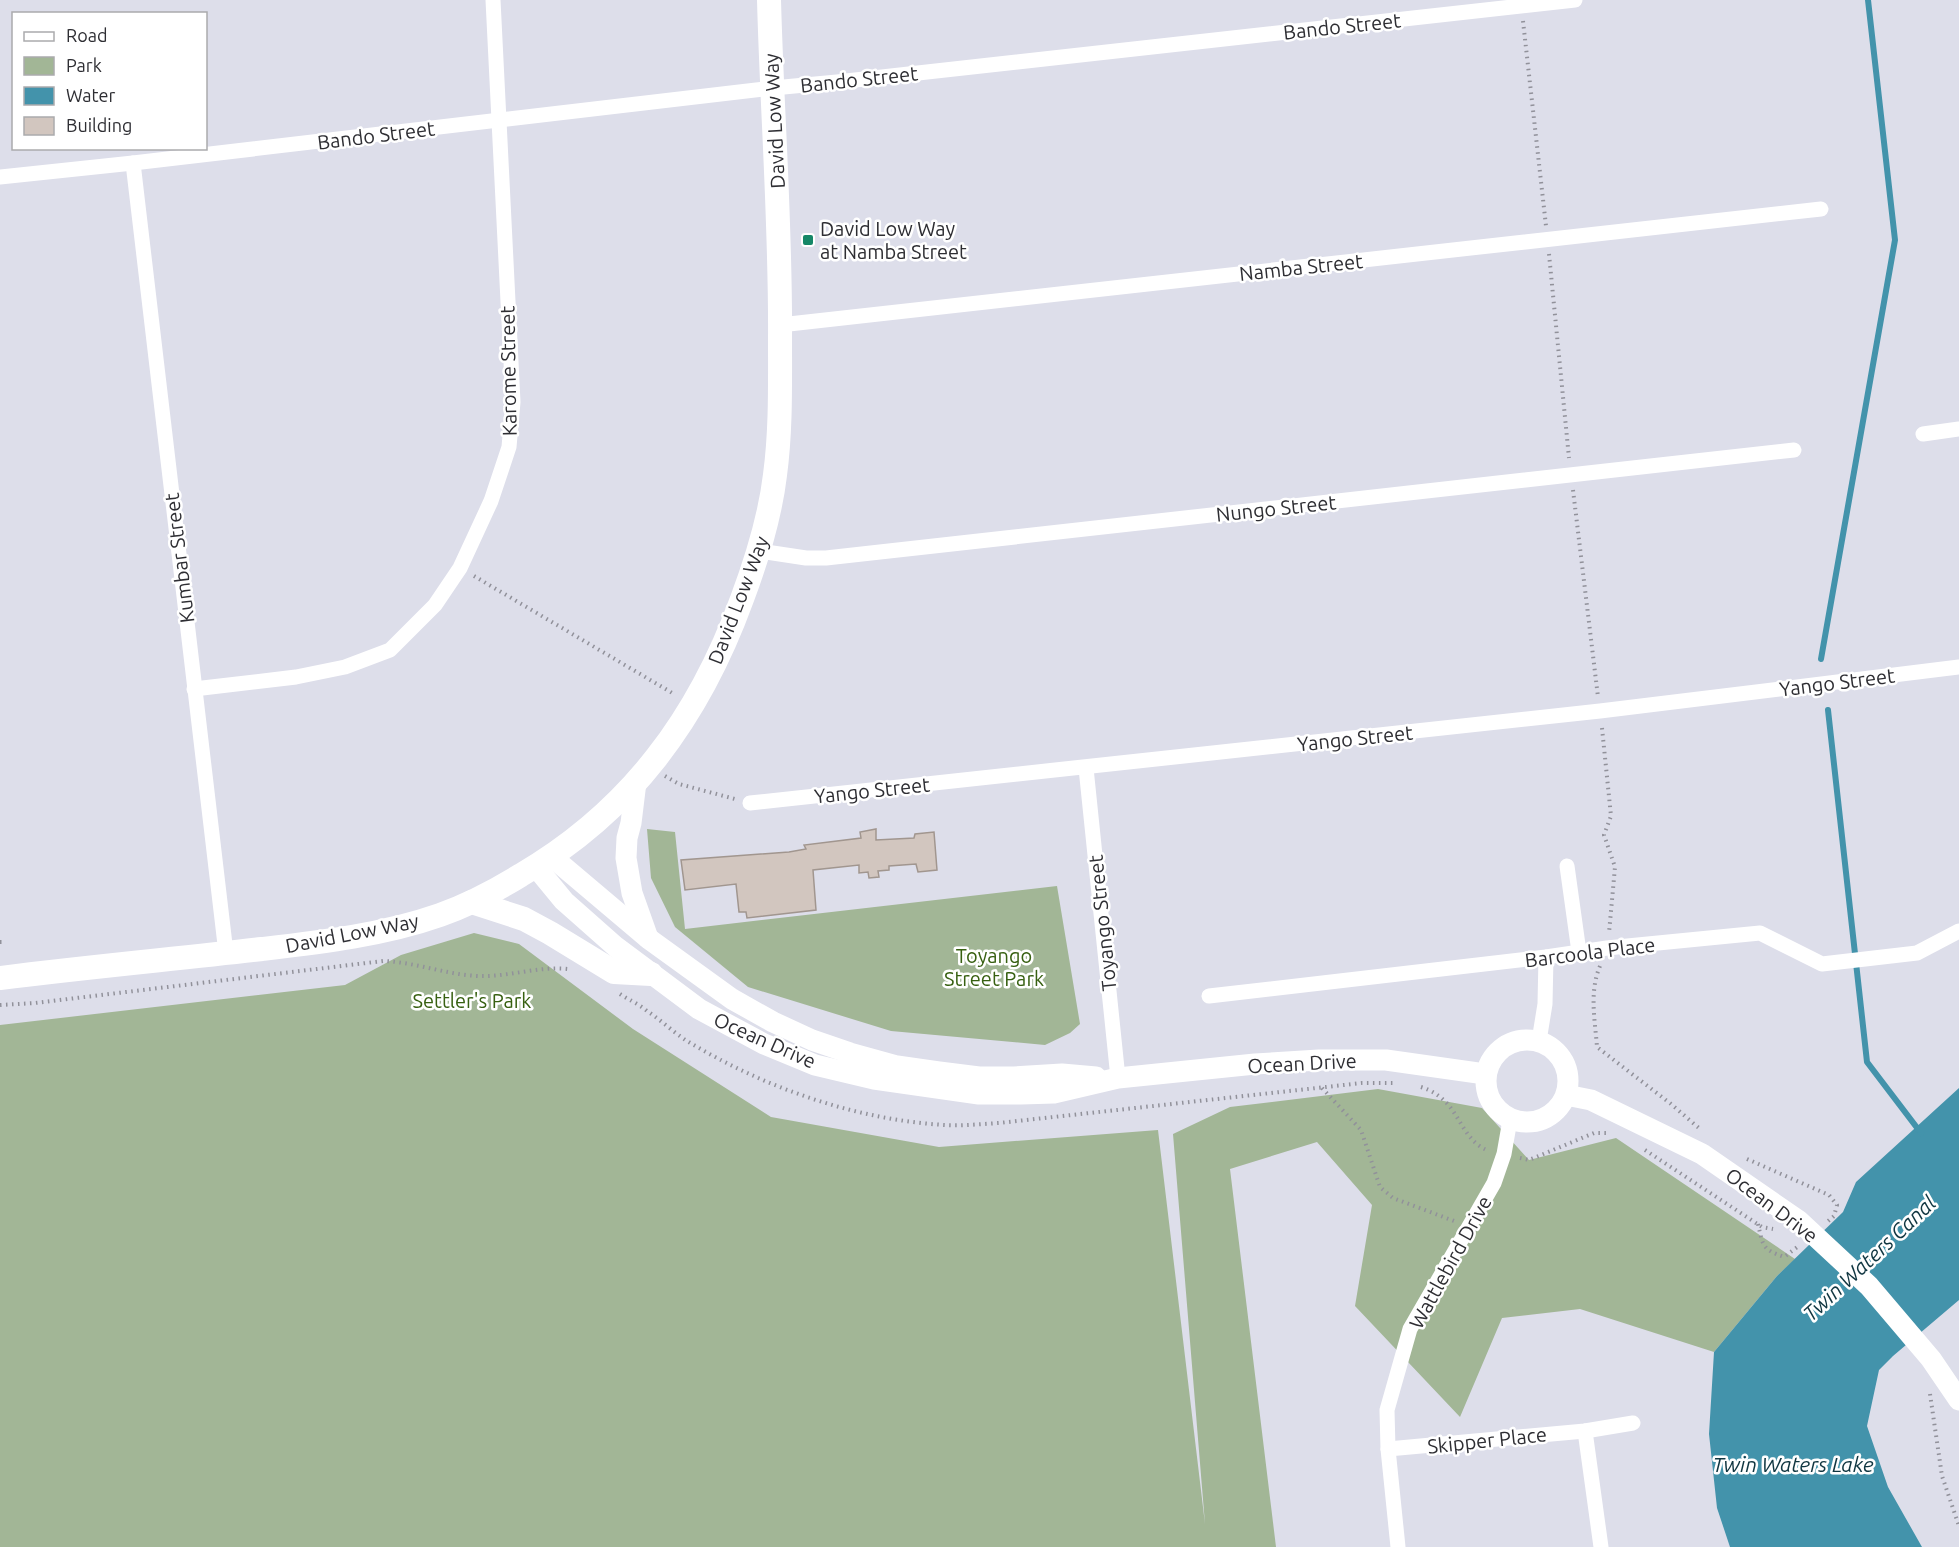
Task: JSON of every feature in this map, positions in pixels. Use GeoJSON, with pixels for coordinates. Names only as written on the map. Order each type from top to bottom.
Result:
{"type":"FeatureCollection","features":[{"type":"Feature","properties":{"kind":"main road","name":"David Low Way"},"geometry":{"type":"LineString","coordinates":[[0,978],[363,935],[438,916],[472,902],[544,862],[585,832],[610,810],[642,775],[694,704],[731,629],[759,551],[768,516],[779,434],[780,325],[780,246],[769,0]]}},
{"type":"Feature","properties":{"kind":"main road"},"geometry":{"type":"LineString","coordinates":[[472,902],[524,919],[614,972],[651,974]]}},
{"type":"Feature","properties":{"kind":"street","name":"Karome Street"},"geometry":{"type":"LineString","coordinates":[[194,689],[296,677],[345,667],[390,650],[435,605],[460,567],[491,501],[509,447],[513,402],[493,0]]}},
{"type":"Feature","properties":{"kind":"street","name":"Bando Street"},"geometry":{"type":"LineString","coordinates":[[0,177],[773,88],[1575,0]]}},
{"type":"Feature","properties":{"kind":"street","name":"Kumbar Street"},"geometry":{"type":"LineString","coordinates":[[133,163],[226,953]]}},
{"type":"Feature","properties":{"kind":"street","name":"Namba Street"},"geometry":{"type":"LineString","coordinates":[[780,325],[1821,209]]}},
{"type":"Feature","properties":{"kind":"street"},"geometry":{"type":"LineString","coordinates":[[1923,434],[1959,429]]}},
{"type":"Feature","properties":{"kind":"street","name":"Nungo Street"},"geometry":{"type":"LineString","coordinates":[[759,551],[806,558],[826,558],[1794,450]]}},
{"type":"Feature","properties":{"kind":"street","name":"Yango Street"},"geometry":{"type":"LineString","coordinates":[[750,803],[1577,713],[1959,667]]}},
{"type":"Feature","properties":{"kind":"street","name":"Toyango Street"},"geometry":{"type":"LineString","coordinates":[[1086,768],[1118,1078]]}},
{"type":"Feature","properties":{"kind":"street"},"geometry":{"type":"LineString","coordinates":[[642,775],[627,838],[626,858],[632,893],[649,939]]}},
{"type":"Feature","properties":{"kind":"street","name":"Ocean Drive"},"geometry":{"type":"LineString","coordinates":[[544,862],[742,1005],[812,1040],[897,1066],[979,1077],[1062,1074],[1118,1078]]}},
{"type":"Feature","properties":{"kind":"street","name":"Ocean Drive"},"geometry":{"type":"LineString","coordinates":[[544,862],[564,902],[616,947],[699,1010],[764,1044],[815,1065],[874,1079],[979,1094],[1021,1094],[1054,1093],[1118,1078],[1319,1060],[1386,1060],[1485,1074]]}},
{"type":"Feature","properties":{"kind":"street"},"geometry":{"type":"LineString","coordinates":[[1568,866],[1579,952]]}},
{"type":"Feature","properties":{"kind":"street","name":"Barcoola Place"},"geometry":{"type":"LineString","coordinates":[[1209,996],[1760,933],[1822,964],[1917,953],[1959,931]]}},
{"type":"Feature","properties":{"kind":"street"},"geometry":{"type":"LineString","coordinates":[[1539,1041],[1545,1004],[1546,957]]}},
{"type":"Feature","properties":{"kind":"street"},"geometry":{"type":"LineString","coordinates":[[1539,1041],[1551,1047],[1566,1068],[1568,1082],[1566,1095],[1560,1107],[1550,1116],[1537,1122],[1524,1123],[1510,1120],[1498,1112],[1490,1101],[1485,1088],[1485,1074],[1499,1050],[1511,1042],[1539,1041]]}},
{"type":"Feature","properties":{"kind":"street","name":"Ocean Drive"},"geometry":{"type":"LineString","coordinates":[[1566,1095],[1591,1100],[1702,1154],[1799,1221],[1869,1286],[1931,1359],[1959,1400]]}},
{"type":"Feature","properties":{"kind":"street","name":"Wattlebird Drive"},"geometry":{"type":"LineString","coordinates":[[1398,1547],[1388,1449],[1387,1410],[1410,1329],[1494,1183],[1504,1154],[1510,1120]]}},
{"type":"Feature","properties":{"kind":"street","name":"Skipper Place"},"geometry":{"type":"LineString","coordinates":[[1388,1449],[1585,1431],[1633,1423]]}},
{"type":"Feature","properties":{"kind":"street"},"geometry":{"type":"LineString","coordinates":[[1585,1431],[1600,1540]]}},
{"type":"Feature","properties":{"kind":"path"},"geometry":{"type":"LineString","coordinates":[[460,567],[652,682],[694,704]]}},
{"type":"Feature","properties":{"kind":"path"},"geometry":{"type":"LineString","coordinates":[[642,775],[750,803]]}},
{"type":"Feature","properties":{"kind":"path"},"geometry":{"type":"LineString","coordinates":[[1321,1088],[1361,1130],[1380,1187],[1393,1198],[1469,1226]]}},
{"type":"Feature","properties":{"kind":"path"},"geometry":{"type":"LineString","coordinates":[[1930,1386],[1942,1476],[1959,1526]]}},
{"type":"Feature","properties":{"kind":"green space","name":"Toyango Street Park"},"geometry":{"type":"Polygon","coordinates":[[[647,829],[675,832],[685,929],[1057,886],[1080,1024],[1070,1033],[1045,1045],[891,1031],[748,987],[675,927],[651,878],[647,829]]]}},
{"type":"Feature","properties":{"kind":"green space","name":"Settler's Park"},"geometry":{"type":"Polygon","coordinates":[[[474,933],[519,944],[633,1029],[771,1117],[939,1147],[1158,1130],[1205,1524],[1173,1134],[1230,1107],[1378,1089],[1482,1108],[1529,1160],[1616,1138],[1795,1259],[1777,1276],[1714,1352],[1580,1309],[1502,1318],[1460,1417],[1355,1306],[1372,1205],[1317,1142],[1230,1169],[1276,1547],[0,1547],[0,1025],[345,985],[401,955],[474,933]]]}},
{"type":"Feature","properties":{"kind":"water","name":"Twin Waters Lake"},"geometry":{"type":"Polygon","coordinates":[[[1959,1088],[1959,1300],[1879,1370],[1867,1426],[1888,1487],[1922,1547],[1730,1547],[1717,1508],[1709,1434],[1714,1352],[1777,1276],[1843,1212],[1856,1182],[1959,1088]]]}},
{"type":"Feature","properties":{"kind":"building"},"geometry":{"type":"Polygon","coordinates":[[[876,829],[876,840],[914,838],[915,834],[934,832],[937,870],[918,872],[916,864],[889,866],[889,870],[878,871],[879,877],[869,878],[868,872],[859,873],[859,865],[813,870],[816,910],[747,918],[746,912],[739,912],[736,884],[685,890],[681,860],[789,852],[806,849],[804,845],[861,838],[860,832],[876,829]]]}},
{"type":"Feature","properties":{"kind":"waterway"},"geometry":{"type":"LineString","coordinates":[[1821,659],[1895,240],[1868,0]]}},
{"type":"Feature","properties":{"kind":"waterway"},"geometry":{"type":"LineString","coordinates":[[1828,710],[1867,1062],[1921,1133]]}},
{"type":"Feature","properties":{"kind":"place","name":"David Low Way at Namba Street"},"geometry":{"type":"Point","coordinates":[808,240]}},
{"type":"Feature","properties":{"kind":"water label","name":"Twin Waters Canal"},"geometry":{"type":"Point","coordinates":[1869,1258]}}]}
